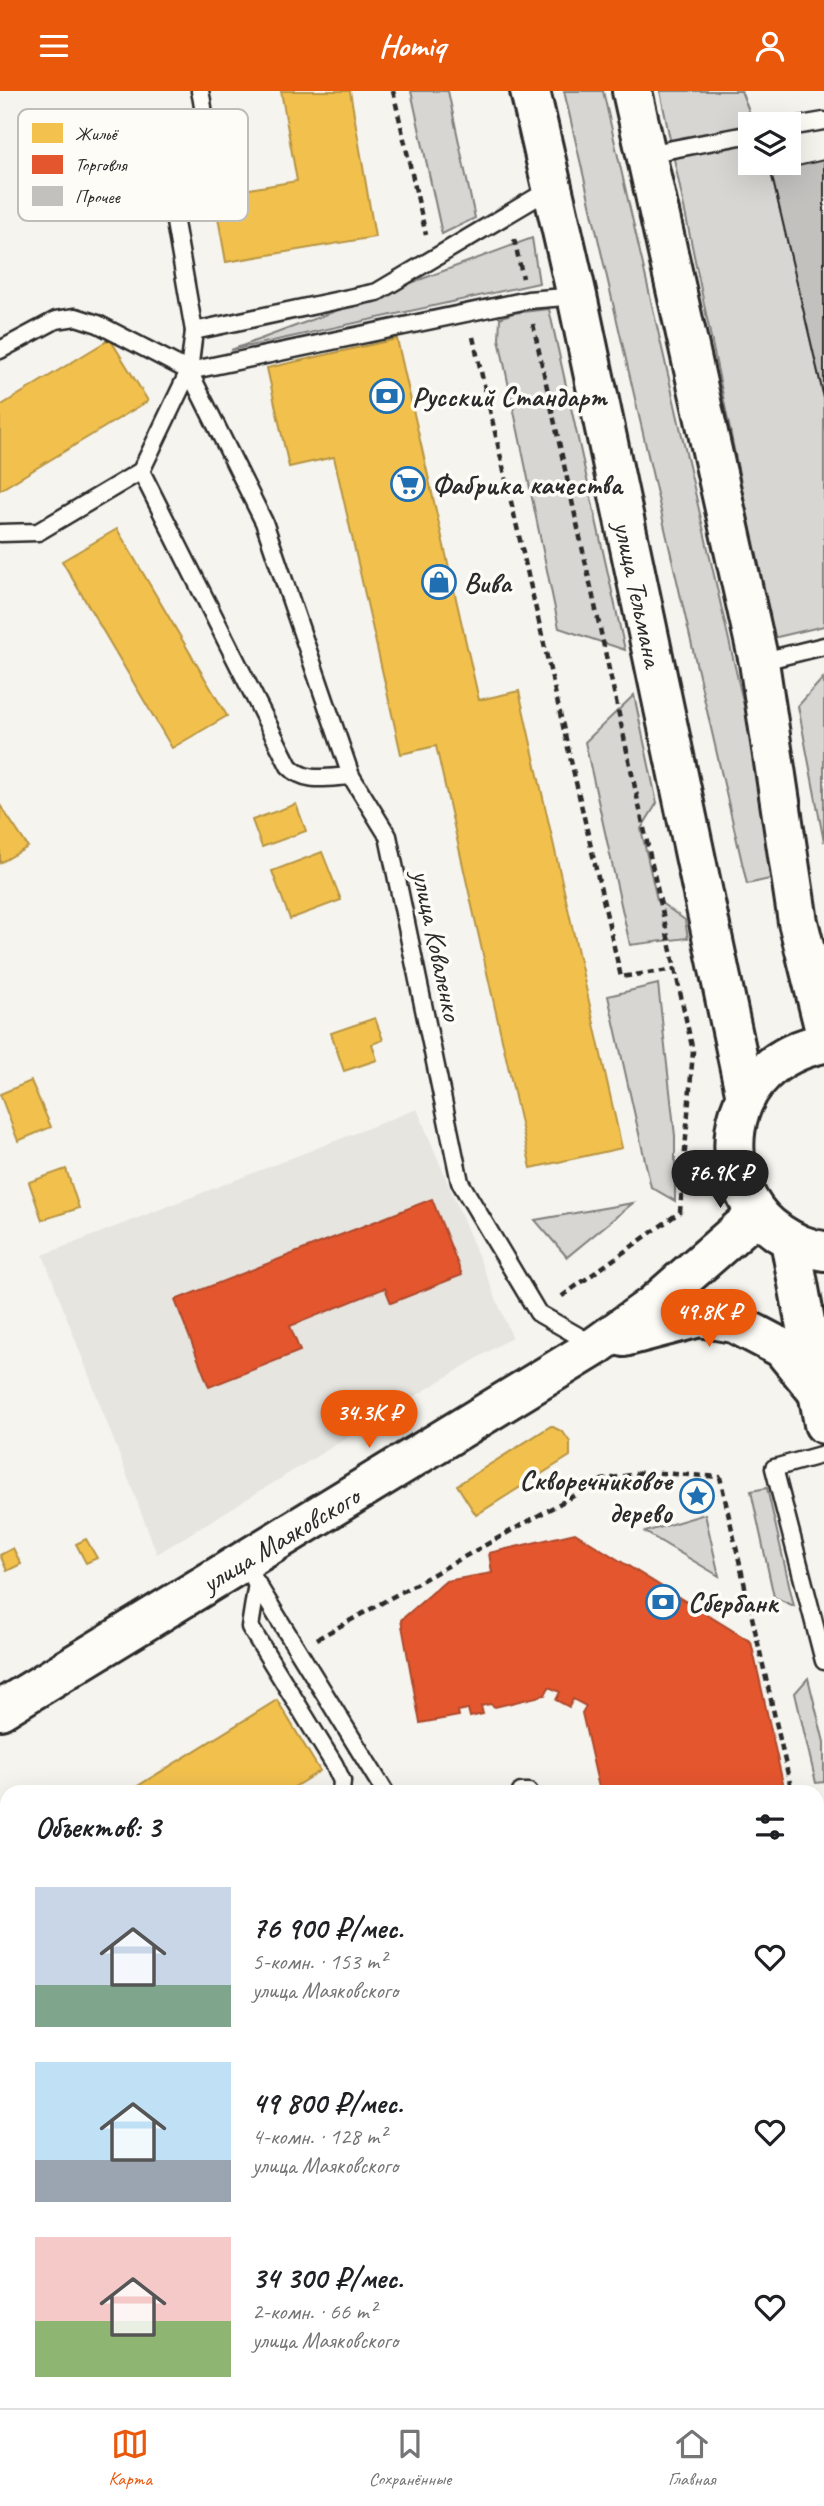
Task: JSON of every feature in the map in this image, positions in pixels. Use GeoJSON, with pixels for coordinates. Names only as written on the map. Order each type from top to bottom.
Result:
{"type":"FeatureCollection","features":[{"type":"Feature","properties":{"kind":"main road","name":"улица Тельмана"},"geometry":{"type":"LineString","coordinates":[[530,91],[577,296],[730,1032],[746,1097]]}},
{"type":"Feature","properties":{"kind":"main road"},"geometry":{"type":"LineString","coordinates":[[632,91],[760,662],[797,922],[824,1027]]}},
{"type":"Feature","properties":{"kind":"main road"},"geometry":{"type":"LineString","coordinates":[[820,1407],[807,1245],[757,1214],[741,1187],[734,1156],[736,1125],[746,1097],[761,1075],[780,1059],[803,1048],[824,1043]]}},
{"type":"Feature","properties":{"kind":"main road","name":"улица Маяковского"},"geometry":{"type":"LineString","coordinates":[[0,1710],[250,1572],[596,1346],[653,1305],[757,1214]]}},
{"type":"Feature","properties":{"kind":"main road"},"geometry":{"type":"LineString","coordinates":[[596,1346],[700,1317],[734,1323],[782,1348],[820,1407]]}},
{"type":"Feature","properties":{"kind":"lane"},"geometry":{"type":"LineString","coordinates":[[200,91],[204,109]]}},
{"type":"Feature","properties":{"kind":"lane"},"geometry":{"type":"LineString","coordinates":[[801,125],[824,121]]}},
{"type":"Feature","properties":{"kind":"lane"},"geometry":{"type":"LineString","coordinates":[[646,155],[738,137]]}},
{"type":"Feature","properties":{"kind":"lane"},"geometry":{"type":"LineString","coordinates":[[194,331],[377,292],[552,188]]}},
{"type":"Feature","properties":{"kind":"lane"},"geometry":{"type":"LineString","coordinates":[[0,533],[38,532],[141,471],[189,371],[194,331],[175,221]]}},
{"type":"Feature","properties":{"kind":"lane"},"geometry":{"type":"LineString","coordinates":[[0,351],[56,320],[76,317],[98,324],[189,371],[462,316],[528,300],[577,296]]}},
{"type":"Feature","properties":{"kind":"lane","name":"улица Коваленко"},"geometry":{"type":"LineString","coordinates":[[189,371],[264,522],[351,776],[388,836],[460,1182],[538,1313],[596,1346]]}},
{"type":"Feature","properties":{"kind":"lane"},"geometry":{"type":"LineString","coordinates":[[141,471],[289,766],[298,775],[310,779],[351,776]]}},
{"type":"Feature","properties":{"kind":"lane"},"geometry":{"type":"LineString","coordinates":[[760,662],[824,646]]}},
{"type":"Feature","properties":{"kind":"lane"},"geometry":{"type":"LineString","coordinates":[[824,1454],[774,1468],[824,1661]]}},
{"type":"Feature","properties":{"kind":"lane"},"geometry":{"type":"LineString","coordinates":[[250,1572],[381,1785]]}},
{"type":"Feature","properties":{"kind":"lane"},"geometry":{"type":"LineString","coordinates":[[250,1572],[250,1627],[334,1764],[342,1785]]}},
{"type":"Feature","properties":{"kind":"path"},"geometry":{"type":"LineString","coordinates":[[393,91],[432,259]]}},
{"type":"Feature","properties":{"kind":"path"},"geometry":{"type":"LineString","coordinates":[[509,214],[693,1051],[680,1212],[538,1313]]}},
{"type":"Feature","properties":{"kind":"path"},"geometry":{"type":"LineString","coordinates":[[462,316],[472,329],[621,977],[676,969]]}},
{"type":"Feature","properties":{"kind":"path"},"geometry":{"type":"LineString","coordinates":[[298,1650],[602,1480],[646,1472],[720,1476],[790,1785]]}},
{"type":"Feature","properties":{"kind":"shaded area"},"geometry":{"type":"Polygon","coordinates":[[[411,91],[448,91],[475,218],[442,234],[411,91]]]}},
{"type":"Feature","properties":{"kind":"shaded area"},"geometry":{"type":"Polygon","coordinates":[[[564,91],[603,91],[783,876],[747,884],[564,91]]]}},
{"type":"Feature","properties":{"kind":"shaded area"},"geometry":{"type":"Polygon","coordinates":[[[660,91],[741,91],[749,112],[738,112],[738,175],[772,175],[824,398],[824,626],[773,638],[660,91]]]}},
{"type":"Feature","properties":{"kind":"shaded area"},"geometry":{"type":"Polygon","coordinates":[[[532,238],[539,283],[231,350],[532,238]]]}},
{"type":"Feature","properties":{"kind":"shaded area"},"geometry":{"type":"Polygon","coordinates":[[[549,309],[625,650],[559,628],[499,339],[500,318],[513,313],[549,309]]]}},
{"type":"Feature","properties":{"kind":"shaded area"},"geometry":{"type":"Polygon","coordinates":[[[823,678],[824,682],[824,842],[798,706],[823,678]]]}},
{"type":"Feature","properties":{"kind":"shaded area"},"geometry":{"type":"Polygon","coordinates":[[[634,695],[657,803],[641,829],[657,900],[685,920],[688,938],[630,945],[585,742],[634,695]]]}},
{"type":"Feature","properties":{"kind":"shaded area"},"geometry":{"type":"Polygon","coordinates":[[[658,984],[675,1136],[675,1201],[651,1187],[608,996],[658,984]]]}},
{"type":"Feature","properties":{"kind":"shaded area"},"geometry":{"type":"Polygon","coordinates":[[[417,1109],[512,1337],[157,1554],[43,1255],[417,1109]]]}},
{"type":"Feature","properties":{"kind":"shaded area"},"geometry":{"type":"Polygon","coordinates":[[[633,1203],[567,1257],[535,1220],[633,1203]]]}},
{"type":"Feature","properties":{"kind":"shaded area"},"geometry":{"type":"Polygon","coordinates":[[[767,1488],[794,1606],[774,1597],[751,1491],[767,1488]]]}},
{"type":"Feature","properties":{"kind":"shaded area"},"geometry":{"type":"Polygon","coordinates":[[[705,1514],[719,1576],[645,1532],[705,1514]]]}},
{"type":"Feature","properties":{"kind":"shaded area"},"geometry":{"type":"Polygon","coordinates":[[[808,1678],[824,1742],[824,1782],[816,1783],[795,1693],[808,1678]]]}},
{"type":"Feature","properties":{"kind":"building: Жильё"},"geometry":{"type":"Polygon","coordinates":[[[281,91],[350,91],[375,237],[226,262],[219,221],[248,221],[248,189],[297,181],[281,91]]]}},
{"type":"Feature","properties":{"kind":"building: Жильё"},"geometry":{"type":"Polygon","coordinates":[[[110,339],[148,401],[0,490],[0,406],[110,339]]]}},
{"type":"Feature","properties":{"kind":"building: Жильё"},"geometry":{"type":"Polygon","coordinates":[[[397,339],[479,700],[519,691],[622,1148],[531,1168],[436,746],[401,754],[334,457],[289,467],[267,368],[397,339]]]}},
{"type":"Feature","properties":{"kind":"building: Жильё"},"geometry":{"type":"Polygon","coordinates":[[[117,529],[227,716],[172,748],[62,561],[117,529]]]}},
{"type":"Feature","properties":{"kind":"building: Жильё"},"geometry":{"type":"Polygon","coordinates":[[[296,804],[306,831],[262,847],[252,820],[296,804]]]}},
{"type":"Feature","properties":{"kind":"building: Жильё"},"geometry":{"type":"Polygon","coordinates":[[[0,805],[28,847],[0,863],[0,805]]]}},
{"type":"Feature","properties":{"kind":"building: Жильё"},"geometry":{"type":"Polygon","coordinates":[[[322,852],[341,900],[290,919],[272,871],[322,852]]]}},
{"type":"Feature","properties":{"kind":"building: Жильё"},"geometry":{"type":"Polygon","coordinates":[[[375,1018],[383,1040],[372,1044],[377,1060],[344,1071],[331,1033],[375,1018]]]}},
{"type":"Feature","properties":{"kind":"building: Жильё"},"geometry":{"type":"Polygon","coordinates":[[[31,1081],[51,1127],[18,1141],[0,1094],[31,1081]]]}},
{"type":"Feature","properties":{"kind":"building: Жильё"},"geometry":{"type":"Polygon","coordinates":[[[66,1169],[79,1208],[42,1220],[29,1182],[66,1169]]]}},
{"type":"Feature","properties":{"kind":"building: Жильё"},"geometry":{"type":"Polygon","coordinates":[[[551,1426],[563,1432],[570,1442],[570,1456],[476,1515],[457,1485],[551,1426]]]}},
{"type":"Feature","properties":{"kind":"building: Жильё"},"geometry":{"type":"Polygon","coordinates":[[[86,1539],[97,1558],[86,1563],[76,1544],[86,1539]]]}},
{"type":"Feature","properties":{"kind":"building: Жильё"},"geometry":{"type":"Polygon","coordinates":[[[13,1548],[21,1564],[7,1571],[0,1555],[13,1548]]]}},
{"type":"Feature","properties":{"kind":"building: Жильё"},"geometry":{"type":"Polygon","coordinates":[[[277,1700],[320,1771],[297,1785],[139,1785],[277,1700]]]}},
{"type":"Feature","properties":{"kind":"building: Торговля"},"geometry":{"type":"Polygon","coordinates":[[[432,1199],[462,1275],[391,1303],[385,1288],[290,1326],[300,1351],[209,1387],[175,1300],[432,1199]]]}},
{"type":"Feature","properties":{"kind":"building: Торговля"},"geometry":{"type":"Polygon","coordinates":[[[575,1533],[751,1642],[783,1785],[598,1785],[582,1713],[586,1706],[573,1699],[569,1707],[556,1700],[560,1692],[549,1687],[545,1695],[495,1707],[490,1704],[481,1706],[483,1714],[470,1717],[468,1709],[458,1711],[459,1716],[420,1723],[401,1620],[446,1581],[492,1573],[489,1553],[575,1533]]]}},
{"type":"Feature","properties":{"kind":"building: Прочее"},"geometry":{"type":"Polygon","coordinates":[[[824,160],[824,398],[772,175],[801,175],[801,165],[824,160]]]}},
{"type":"Feature","properties":{"kind":"place","name":"Русский Стандарт"},"geometry":{"type":"Point","coordinates":[387,396]}},
{"type":"Feature","properties":{"kind":"place","name":"Фабрика качества"},"geometry":{"type":"Point","coordinates":[408,484]}},
{"type":"Feature","properties":{"kind":"place","name":"Вива"},"geometry":{"type":"Point","coordinates":[439,582]}},
{"type":"Feature","properties":{"kind":"place","name":"Скворечниковое дерево"},"geometry":{"type":"Point","coordinates":[697,1496]}},
{"type":"Feature","properties":{"kind":"place","name":"Сбербанк"},"geometry":{"type":"Point","coordinates":[663,1602]}}]}
